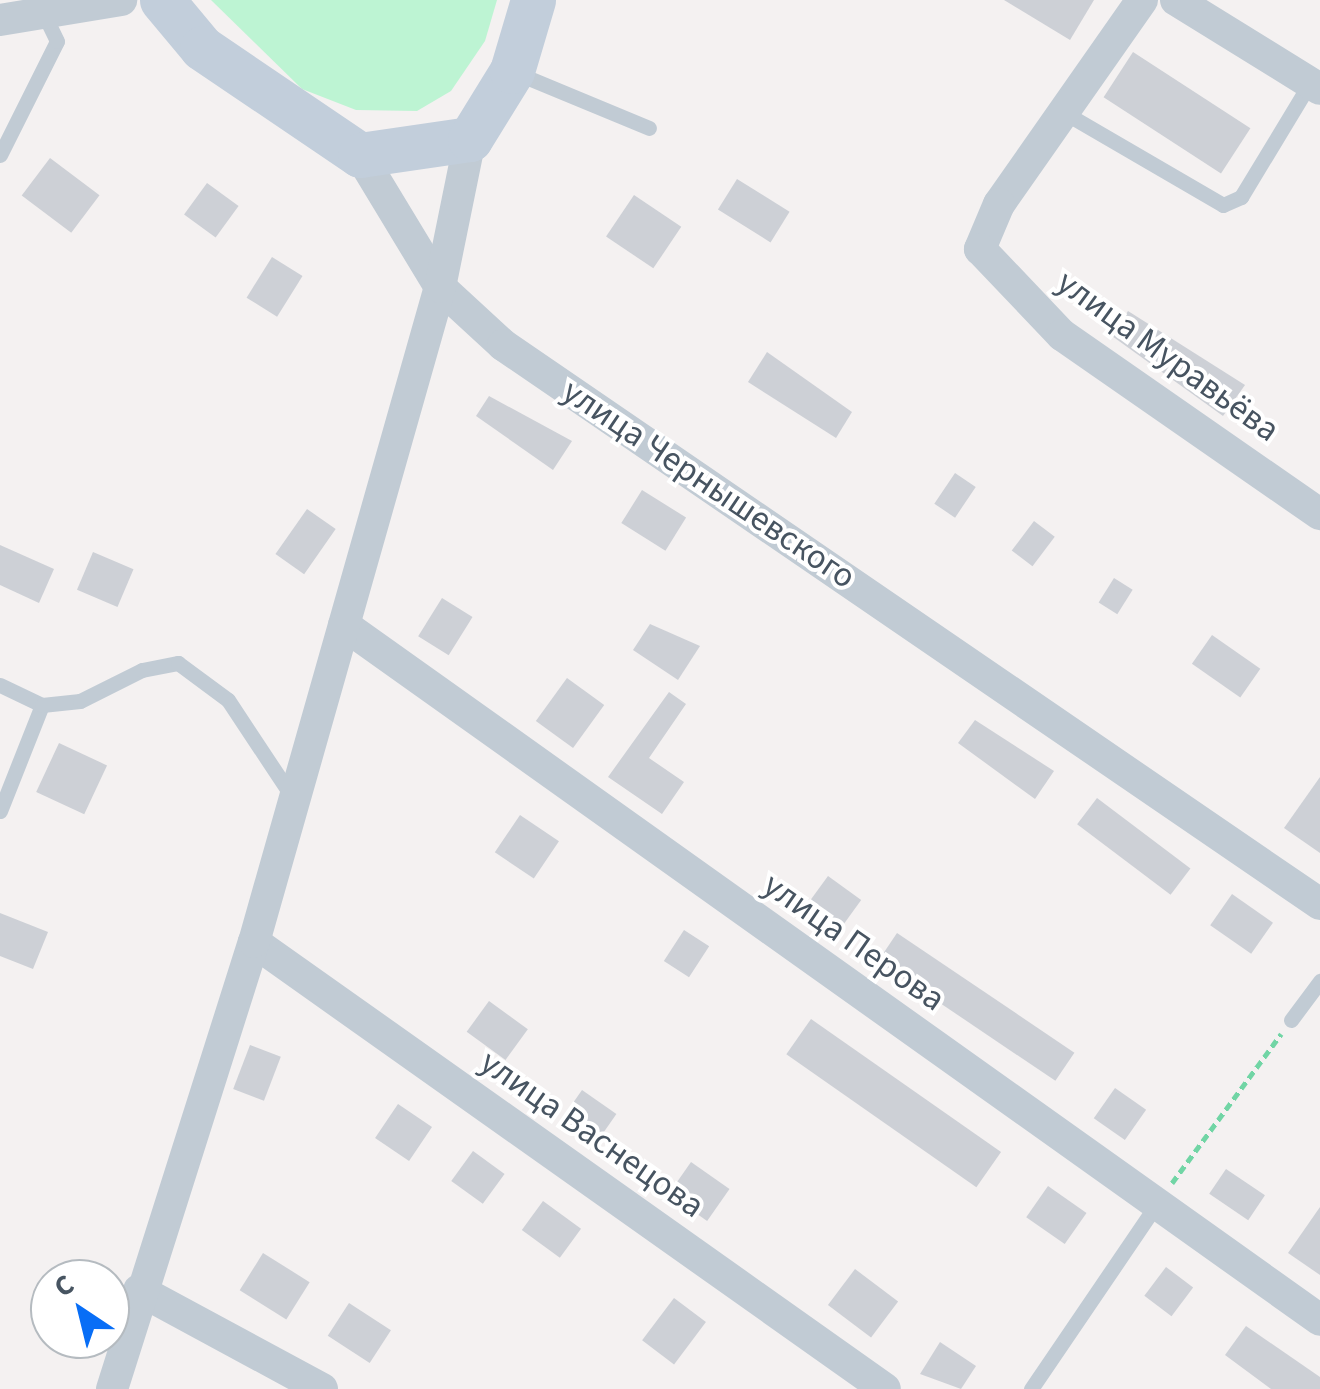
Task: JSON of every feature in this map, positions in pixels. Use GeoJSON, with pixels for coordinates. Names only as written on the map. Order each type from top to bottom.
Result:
{"type":"FeatureCollection","features":[{"type":"Feature","properties":{"kind":"main road","name":"улица Чернышевского"},"geometry":{"type":"LineString","coordinates":[[162,0],[202,48],[360,155]]}},
{"type":"Feature","properties":{"kind":"main road"},"geometry":{"type":"LineString","coordinates":[[360,155],[470,139],[512,71],[533,0]]}},
{"type":"Feature","properties":{"kind":"street"},"geometry":{"type":"LineString","coordinates":[[0,20],[45,16],[121,0]]}},
{"type":"Feature","properties":{"kind":"street","name":"улица Муравьёва"},"geometry":{"type":"LineString","coordinates":[[1142,0],[982,236],[989,268],[1062,336],[1320,514]]}},
{"type":"Feature","properties":{"kind":"street"},"geometry":{"type":"LineString","coordinates":[[1176,0],[1315,86]]}},
{"type":"Feature","properties":{"kind":"street"},"geometry":{"type":"LineString","coordinates":[[112,1389],[139,1290],[254,942],[289,792],[344,625],[440,288],[470,139]]}},
{"type":"Feature","properties":{"kind":"street","name":"улица Чернышевского"},"geometry":{"type":"LineString","coordinates":[[360,155],[440,288],[503,344],[1320,904]]}},
{"type":"Feature","properties":{"kind":"street","name":"улица Перова"},"geometry":{"type":"LineString","coordinates":[[344,625],[1320,1320]]}},
{"type":"Feature","properties":{"kind":"street","name":"улица Васнецова"},"geometry":{"type":"LineString","coordinates":[[254,942],[885,1389]]}},
{"type":"Feature","properties":{"kind":"street"},"geometry":{"type":"LineString","coordinates":[[139,1290],[322,1389]]}},
{"type":"Feature","properties":{"kind":"lane"},"geometry":{"type":"LineString","coordinates":[[0,155],[58,41],[45,16]]}},
{"type":"Feature","properties":{"kind":"lane"},"geometry":{"type":"LineString","coordinates":[[512,71],[649,128]]}},
{"type":"Feature","properties":{"kind":"lane"},"geometry":{"type":"LineString","coordinates":[[1065,114],[1223,204],[1240,197],[1315,86]]}},
{"type":"Feature","properties":{"kind":"lane"},"geometry":{"type":"LineString","coordinates":[[0,685],[42,705],[80,702],[178,663],[228,700],[289,792]]}},
{"type":"Feature","properties":{"kind":"lane"},"geometry":{"type":"LineString","coordinates":[[0,811],[42,705]]}},
{"type":"Feature","properties":{"kind":"lane"},"geometry":{"type":"LineString","coordinates":[[1291,1020],[1320,982]]}},
{"type":"Feature","properties":{"kind":"lane"},"geometry":{"type":"LineString","coordinates":[[1031,1389],[1156,1204]]}},
{"type":"Feature","properties":{"kind":"path"},"geometry":{"type":"LineString","coordinates":[[1156,1204],[1291,1020]]}},
{"type":"Feature","properties":{"kind":"green space"},"geometry":{"type":"Polygon","coordinates":[[[211,0],[497,0],[485,41],[451,91],[417,111],[356,110],[302,89],[211,0]]]}},
{"type":"Feature","properties":{"kind":"building"},"geometry":{"type":"Polygon","coordinates":[[[1004,0],[1094,0],[1070,40],[1004,0]]]}},
{"type":"Feature","properties":{"kind":"building"},"geometry":{"type":"Polygon","coordinates":[[[1133,52],[1250,128],[1221,174],[1104,97],[1133,52]]]}},
{"type":"Feature","properties":{"kind":"building"},"geometry":{"type":"Polygon","coordinates":[[[50,158],[100,195],[71,233],[22,196],[50,158]]]}},
{"type":"Feature","properties":{"kind":"building"},"geometry":{"type":"Polygon","coordinates":[[[737,179],[790,212],[771,242],[718,210],[737,179]]]}},
{"type":"Feature","properties":{"kind":"building"},"geometry":{"type":"Polygon","coordinates":[[[207,183],[239,206],[216,237],[184,215],[207,183]]]}},
{"type":"Feature","properties":{"kind":"building"},"geometry":{"type":"Polygon","coordinates":[[[634,195],[681,227],[653,268],[606,236],[634,195]]]}},
{"type":"Feature","properties":{"kind":"building"},"geometry":{"type":"Polygon","coordinates":[[[272,257],[303,276],[277,317],[247,298],[272,257]]]}},
{"type":"Feature","properties":{"kind":"building"},"geometry":{"type":"Polygon","coordinates":[[[1128,311],[1245,385],[1223,416],[1112,336],[1128,311]]]}},
{"type":"Feature","properties":{"kind":"building"},"geometry":{"type":"Polygon","coordinates":[[[767,352],[852,412],[836,438],[748,382],[767,352]]]}},
{"type":"Feature","properties":{"kind":"building"},"geometry":{"type":"Polygon","coordinates":[[[489,396],[572,441],[553,470],[476,416],[489,396]]]}},
{"type":"Feature","properties":{"kind":"building"},"geometry":{"type":"Polygon","coordinates":[[[955,473],[976,487],[955,518],[934,504],[955,473]]]}},
{"type":"Feature","properties":{"kind":"building"},"geometry":{"type":"Polygon","coordinates":[[[642,490],[686,518],[665,551],[621,523],[642,490]]]}},
{"type":"Feature","properties":{"kind":"building"},"geometry":{"type":"Polygon","coordinates":[[[307,509],[336,529],[304,574],[275,554],[307,509]]]}},
{"type":"Feature","properties":{"kind":"building"},"geometry":{"type":"Polygon","coordinates":[[[1034,521],[1055,537],[1032,566],[1012,551],[1034,521]]]}},
{"type":"Feature","properties":{"kind":"building"},"geometry":{"type":"Polygon","coordinates":[[[0,545],[54,569],[39,603],[0,585],[0,545]]]}},
{"type":"Feature","properties":{"kind":"building"},"geometry":{"type":"Polygon","coordinates":[[[93,552],[134,569],[117,607],[77,590],[93,552]]]}},
{"type":"Feature","properties":{"kind":"building"},"geometry":{"type":"Polygon","coordinates":[[[1114,578],[1133,590],[1117,614],[1099,603],[1114,578]]]}},
{"type":"Feature","properties":{"kind":"building"},"geometry":{"type":"Polygon","coordinates":[[[442,598],[473,617],[449,655],[418,636],[442,598]]]}},
{"type":"Feature","properties":{"kind":"building"},"geometry":{"type":"Polygon","coordinates":[[[650,624],[700,646],[678,680],[633,650],[650,624]]]}},
{"type":"Feature","properties":{"kind":"building"},"geometry":{"type":"Polygon","coordinates":[[[1212,635],[1260,669],[1240,698],[1192,664],[1212,635]]]}},
{"type":"Feature","properties":{"kind":"building"},"geometry":{"type":"Polygon","coordinates":[[[567,678],[604,705],[573,748],[536,721],[567,678]]]}},
{"type":"Feature","properties":{"kind":"building"},"geometry":{"type":"Polygon","coordinates":[[[669,692],[686,704],[649,758],[684,782],[662,814],[608,777],[669,692]]]}},
{"type":"Feature","properties":{"kind":"building"},"geometry":{"type":"Polygon","coordinates":[[[975,720],[1054,771],[1035,799],[958,743],[975,720]]]}},
{"type":"Feature","properties":{"kind":"building"},"geometry":{"type":"Polygon","coordinates":[[[59,743],[107,765],[84,814],[36,792],[59,743]]]}},
{"type":"Feature","properties":{"kind":"building"},"geometry":{"type":"Polygon","coordinates":[[[1320,777],[1320,853],[1284,828],[1320,777]]]}},
{"type":"Feature","properties":{"kind":"building"},"geometry":{"type":"Polygon","coordinates":[[[1097,798],[1190,868],[1171,895],[1077,824],[1097,798]]]}},
{"type":"Feature","properties":{"kind":"building"},"geometry":{"type":"Polygon","coordinates":[[[520,815],[559,841],[534,879],[495,852],[520,815]]]}},
{"type":"Feature","properties":{"kind":"building"},"geometry":{"type":"Polygon","coordinates":[[[828,876],[861,900],[838,932],[804,908],[828,876]]]}},
{"type":"Feature","properties":{"kind":"building"},"geometry":{"type":"Polygon","coordinates":[[[1232,894],[1273,923],[1251,954],[1210,925],[1232,894]]]}},
{"type":"Feature","properties":{"kind":"building"},"geometry":{"type":"Polygon","coordinates":[[[0,913],[48,932],[33,969],[0,956],[0,913]]]}},
{"type":"Feature","properties":{"kind":"building"},"geometry":{"type":"Polygon","coordinates":[[[684,930],[709,946],[689,977],[664,961],[684,930]]]}},
{"type":"Feature","properties":{"kind":"building"},"geometry":{"type":"Polygon","coordinates":[[[897,933],[1074,1053],[1055,1081],[878,961],[897,933]]]}},
{"type":"Feature","properties":{"kind":"building"},"geometry":{"type":"Polygon","coordinates":[[[489,1001],[528,1029],[505,1060],[467,1032],[489,1001]]]}},
{"type":"Feature","properties":{"kind":"building"},"geometry":{"type":"Polygon","coordinates":[[[811,1019],[1001,1152],[976,1187],[786,1054],[811,1019]]]}},
{"type":"Feature","properties":{"kind":"building"},"geometry":{"type":"Polygon","coordinates":[[[250,1045],[281,1057],[264,1101],[233,1089],[250,1045]]]}},
{"type":"Feature","properties":{"kind":"building"},"geometry":{"type":"Polygon","coordinates":[[[1115,1088],[1146,1110],[1125,1140],[1094,1118],[1115,1088]]]}},
{"type":"Feature","properties":{"kind":"building"},"geometry":{"type":"Polygon","coordinates":[[[582,1090],[616,1114],[595,1145],[560,1121],[582,1090]]]}},
{"type":"Feature","properties":{"kind":"building"},"geometry":{"type":"Polygon","coordinates":[[[398,1104],[432,1127],[409,1161],[375,1138],[398,1104]]]}},
{"type":"Feature","properties":{"kind":"building"},"geometry":{"type":"Polygon","coordinates":[[[473,1151],[505,1174],[483,1204],[451,1181],[473,1151]]]}},
{"type":"Feature","properties":{"kind":"building"},"geometry":{"type":"Polygon","coordinates":[[[691,1162],[730,1189],[707,1221],[669,1194],[691,1162]]]}},
{"type":"Feature","properties":{"kind":"building"},"geometry":{"type":"Polygon","coordinates":[[[1226,1169],[1265,1195],[1248,1220],[1209,1194],[1226,1169]]]}},
{"type":"Feature","properties":{"kind":"building"},"geometry":{"type":"Polygon","coordinates":[[[1048,1186],[1087,1213],[1065,1244],[1026,1217],[1048,1186]]]}},
{"type":"Feature","properties":{"kind":"building"},"geometry":{"type":"Polygon","coordinates":[[[543,1201],[581,1229],[560,1258],[522,1230],[543,1201]]]}},
{"type":"Feature","properties":{"kind":"building"},"geometry":{"type":"Polygon","coordinates":[[[1320,1207],[1320,1275],[1288,1253],[1320,1207]]]}},
{"type":"Feature","properties":{"kind":"building"},"geometry":{"type":"Polygon","coordinates":[[[263,1253],[310,1282],[286,1319],[240,1290],[263,1253]]]}},
{"type":"Feature","properties":{"kind":"building"},"geometry":{"type":"Polygon","coordinates":[[[1166,1267],[1193,1287],[1171,1316],[1144,1296],[1166,1267]]]}},
{"type":"Feature","properties":{"kind":"building"},"geometry":{"type":"Polygon","coordinates":[[[855,1269],[898,1301],[871,1337],[828,1305],[855,1269]]]}},
{"type":"Feature","properties":{"kind":"building"},"geometry":{"type":"Polygon","coordinates":[[[674,1298],[706,1322],[674,1364],[642,1340],[674,1298]]]}},
{"type":"Feature","properties":{"kind":"building"},"geometry":{"type":"Polygon","coordinates":[[[349,1303],[391,1330],[370,1363],[328,1336],[349,1303]]]}},
{"type":"Feature","properties":{"kind":"building"},"geometry":{"type":"Polygon","coordinates":[[[1246,1326],[1320,1377],[1320,1389],[1271,1389],[1225,1355],[1246,1326]]]}},
{"type":"Feature","properties":{"kind":"building"},"geometry":{"type":"Polygon","coordinates":[[[940,1342],[976,1366],[961,1389],[920,1374],[940,1342]]]}}]}
